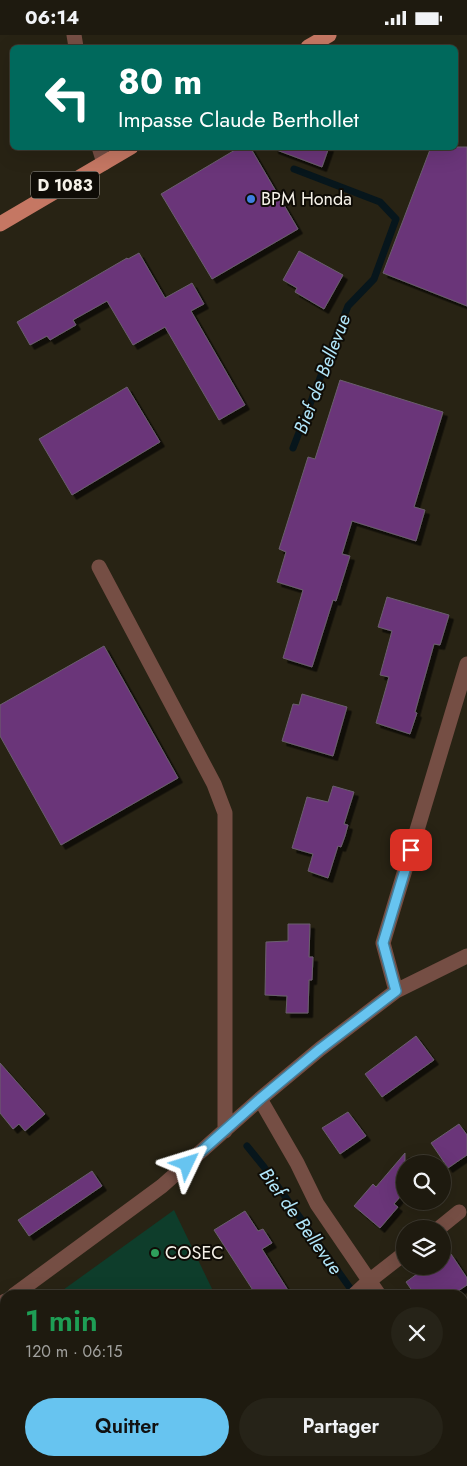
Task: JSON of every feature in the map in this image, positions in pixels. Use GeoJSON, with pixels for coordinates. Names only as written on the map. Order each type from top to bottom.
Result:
{"type":"FeatureCollection","features":[{"type":"Feature","properties":{"kind":"main road"},"geometry":{"type":"LineString","coordinates":[[312,45],[329,35]]}},
{"type":"Feature","properties":{"kind":"main road","name":"D 1083"},"geometry":{"type":"LineString","coordinates":[[0,223],[126,150]]}},
{"type":"Feature","properties":{"kind":"street"},"geometry":{"type":"LineString","coordinates":[[100,150],[104,163]]}},
{"type":"Feature","properties":{"kind":"street"},"geometry":{"type":"LineString","coordinates":[[99,567],[214,784],[225,813],[224,1131]]}},
{"type":"Feature","properties":{"kind":"street"},"geometry":{"type":"LineString","coordinates":[[396,991],[383,943],[467,664]]}},
{"type":"Feature","properties":{"kind":"street"},"geometry":{"type":"LineString","coordinates":[[21,1290],[162,1186],[260,1099],[320,1049],[396,991],[467,956]]}},
{"type":"Feature","properties":{"kind":"street"},"geometry":{"type":"LineString","coordinates":[[260,1099],[297,1163],[317,1204],[375,1290]]}},
{"type":"Feature","properties":{"kind":"street"},"geometry":{"type":"LineString","coordinates":[[450,1220],[460,1212]]}},
{"type":"Feature","properties":{"kind":"street"},"geometry":{"type":"LineString","coordinates":[[359,1290],[396,1260]]}},
{"type":"Feature","properties":{"kind":"green space","name":"COSEC"},"geometry":{"type":"Polygon","coordinates":[[[174,1210],[213,1290],[63,1290],[174,1210]]]}},
{"type":"Feature","properties":{"kind":"building"},"geometry":{"type":"Polygon","coordinates":[[[458,147],[467,147],[467,306],[383,273],[430,150],[458,150],[458,147]]]}},
{"type":"Feature","properties":{"kind":"building"},"geometry":{"type":"Polygon","coordinates":[[[235,150],[252,150],[298,229],[212,279],[161,194],[235,150]]]}},
{"type":"Feature","properties":{"kind":"building"},"geometry":{"type":"Polygon","coordinates":[[[277,150],[328,150],[322,167],[277,150]]]}},
{"type":"Feature","properties":{"kind":"building"},"geometry":{"type":"Polygon","coordinates":[[[299,251],[343,275],[324,309],[295,292],[297,288],[283,280],[299,251]]]}},
{"type":"Feature","properties":{"kind":"building"},"geometry":{"type":"Polygon","coordinates":[[[139,253],[165,298],[192,283],[204,304],[191,311],[245,405],[219,420],[165,327],[133,345],[107,301],[73,320],[76,325],[50,340],[47,336],[30,345],[17,322],[127,258],[139,253]]]}},
{"type":"Feature","properties":{"kind":"building"},"geometry":{"type":"Polygon","coordinates":[[[340,380],[443,412],[414,507],[425,510],[416,541],[352,521],[342,554],[350,556],[336,601],[333,600],[312,667],[283,658],[303,590],[277,582],[286,552],[279,549],[308,457],[315,459],[340,380]]]}},
{"type":"Feature","properties":{"kind":"building"},"geometry":{"type":"Polygon","coordinates":[[[127,387],[160,442],[72,495],[39,439],[127,387]]]}},
{"type":"Feature","properties":{"kind":"building"},"geometry":{"type":"Polygon","coordinates":[[[387,597],[449,615],[440,645],[434,644],[410,734],[376,723],[389,677],[380,675],[392,631],[378,627],[387,597]]]}},
{"type":"Feature","properties":{"kind":"building"},"geometry":{"type":"Polygon","coordinates":[[[104,646],[178,778],[61,845],[0,736],[0,705],[104,646]]]}},
{"type":"Feature","properties":{"kind":"building"},"geometry":{"type":"Polygon","coordinates":[[[302,694],[347,707],[333,756],[282,741],[293,704],[299,705],[302,694]]]}},
{"type":"Feature","properties":{"kind":"building"},"geometry":{"type":"Polygon","coordinates":[[[333,786],[354,792],[344,824],[348,825],[345,836],[341,847],[338,846],[328,878],[308,871],[313,854],[292,848],[307,797],[328,802],[333,786]]]}},
{"type":"Feature","properties":{"kind":"building"},"geometry":{"type":"Polygon","coordinates":[[[288,924],[310,924],[309,957],[313,957],[312,980],[309,980],[308,1013],[286,1013],[287,996],[265,995],[266,942],[288,941],[288,924]]]}},
{"type":"Feature","properties":{"kind":"building"},"geometry":{"type":"Polygon","coordinates":[[[416,1036],[434,1060],[382,1097],[365,1074],[416,1036]]]}},
{"type":"Feature","properties":{"kind":"building"},"geometry":{"type":"Polygon","coordinates":[[[0,1063],[45,1114],[25,1131],[19,1124],[13,1129],[0,1113],[0,1063]]]}},
{"type":"Feature","properties":{"kind":"building"},"geometry":{"type":"Polygon","coordinates":[[[348,1112],[366,1136],[340,1154],[322,1128],[348,1112]]]}},
{"type":"Feature","properties":{"kind":"building"},"geometry":{"type":"Polygon","coordinates":[[[459,1124],[467,1135],[467,1155],[451,1166],[451,1155],[439,1155],[431,1143],[459,1124]]]}},
{"type":"Feature","properties":{"kind":"building"},"geometry":{"type":"Polygon","coordinates":[[[396,1164],[396,1202],[394,1204],[396,1209],[380,1228],[354,1206],[373,1184],[376,1187],[396,1164]]]}},
{"type":"Feature","properties":{"kind":"building"},"geometry":{"type":"Polygon","coordinates":[[[92,1171],[102,1186],[29,1236],[18,1220],[92,1171]]]}},
{"type":"Feature","properties":{"kind":"building"},"geometry":{"type":"Polygon","coordinates":[[[245,1211],[258,1231],[263,1229],[272,1243],[262,1249],[288,1290],[253,1290],[214,1230],[245,1211]]]}},
{"type":"Feature","properties":{"kind":"building"},"geometry":{"type":"Polygon","coordinates":[[[451,1254],[467,1278],[467,1285],[460,1290],[412,1290],[406,1282],[416,1275],[451,1275],[451,1254]]]}},
{"type":"Feature","properties":{"kind":"waterway","name":"Bief de Bellevue"},"geometry":{"type":"LineString","coordinates":[[293,448],[348,306],[374,279],[396,219],[380,202],[294,169]]}},
{"type":"Feature","properties":{"kind":"waterway","name":"Bief de Bellevue"},"geometry":{"type":"LineString","coordinates":[[247,1146],[351,1290]]}},
{"type":"Feature","properties":{"kind":"place","name":"BPM Honda"},"geometry":{"type":"Point","coordinates":[251,199]}},
{"type":"Feature","properties":{"kind":"place","name":"COSEC"},"geometry":{"type":"Point","coordinates":[155,1253]}},
{"type":"Feature","properties":{"kind":"route"},"geometry":{"type":"LineString","coordinates":[[187,1164],[320,1049],[396,991],[383,943],[411,850]]}}]}
